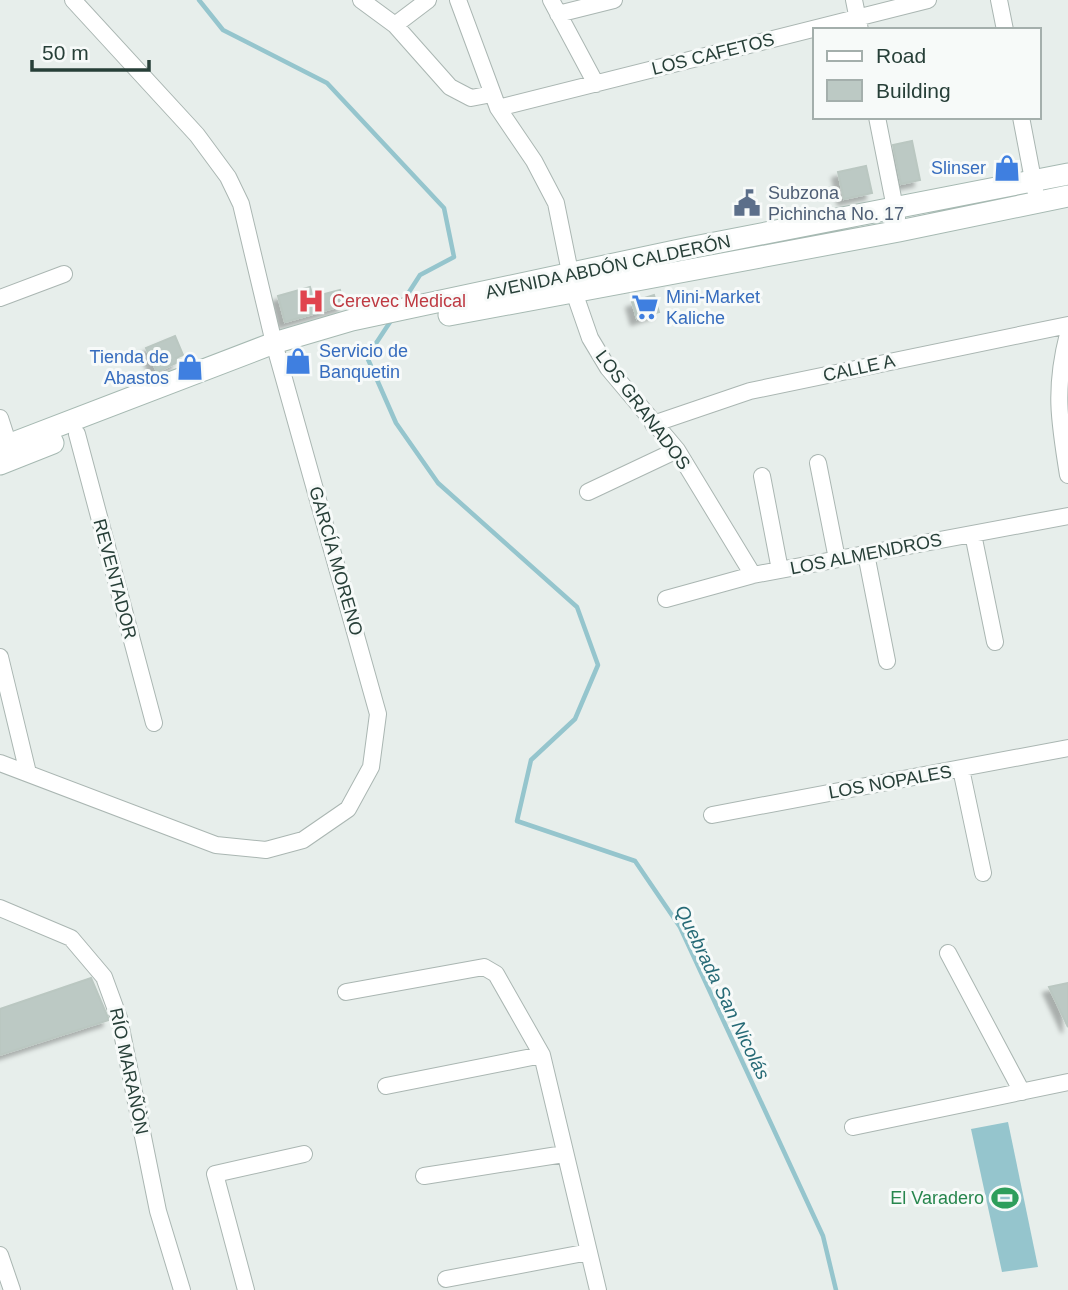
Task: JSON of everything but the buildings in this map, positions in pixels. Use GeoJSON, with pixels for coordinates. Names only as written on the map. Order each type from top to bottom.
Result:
{"type":"FeatureCollection","features":[{"type":"Feature","properties":{"kind":"main road","name":"AVENIDA ABDÓN CALDERÓN"},"geometry":{"type":"LineString","coordinates":[[573,282],[899,231],[1036,192],[1068,174]]}},
{"type":"Feature","properties":{"kind":"main road","name":"AVENIDA ABDÓN CALDERÓN"},"geometry":{"type":"LineString","coordinates":[[6,454],[276,348],[352,327],[573,282],[895,209],[1036,192],[1068,196]]}},
{"type":"Feature","properties":{"kind":"main road","name":"AVENIDA ABDÓN CALDERÓN"},"geometry":{"type":"LineString","coordinates":[[6,454],[77,434],[276,348]]}},
{"type":"Feature","properties":{"kind":"street","name":"GARCÍA MORENO"},"geometry":{"type":"LineString","coordinates":[[0,763],[216,845],[244,849],[284,848],[303,840],[335,820],[358,795],[372,767],[378,714],[276,348],[248,223],[228,177],[197,135],[73,0]]}},
{"type":"Feature","properties":{"kind":"street","name":"LOS CAFETOS"},"geometry":{"type":"LineString","coordinates":[[361,0],[395,25],[450,87],[471,98],[495,101],[596,84],[813,34]]}},
{"type":"Feature","properties":{"kind":"street"},"geometry":{"type":"LineString","coordinates":[[395,25],[428,0]]}},
{"type":"Feature","properties":{"kind":"street","name":"LOS GRANADOS"},"geometry":{"type":"LineString","coordinates":[[458,0],[495,101],[534,161],[556,203],[573,282],[590,338],[608,368],[677,450],[753,575]]}},
{"type":"Feature","properties":{"kind":"street"},"geometry":{"type":"LineString","coordinates":[[596,84],[554,7],[614,0]]}},
{"type":"Feature","properties":{"kind":"street"},"geometry":{"type":"LineString","coordinates":[[854,0],[859,23]]}},
{"type":"Feature","properties":{"kind":"street","name":"LOS CAFETOS"},"geometry":{"type":"LineString","coordinates":[[837,28],[928,0]]}},
{"type":"Feature","properties":{"kind":"street"},"geometry":{"type":"LineString","coordinates":[[999,0],[1005,28]]}},
{"type":"Feature","properties":{"kind":"street"},"geometry":{"type":"LineString","coordinates":[[877,119],[899,231]]}},
{"type":"Feature","properties":{"kind":"street"},"geometry":{"type":"LineString","coordinates":[[1021,119],[1036,192]]}},
{"type":"Feature","properties":{"kind":"street"},"geometry":{"type":"LineString","coordinates":[[0,298],[64,274]]}},
{"type":"Feature","properties":{"kind":"street","name":"CALLE A"},"geometry":{"type":"LineString","coordinates":[[653,424],[750,391],[1068,326]]}},
{"type":"Feature","properties":{"kind":"street"},"geometry":{"type":"LineString","coordinates":[[1068,334],[1058,372],[1059,425],[1068,475]]}},
{"type":"Feature","properties":{"kind":"street"},"geometry":{"type":"LineString","coordinates":[[0,418],[6,454]]}},
{"type":"Feature","properties":{"kind":"street","name":"REVENTADOR"},"geometry":{"type":"LineString","coordinates":[[77,434],[154,723]]}},
{"type":"Feature","properties":{"kind":"street"},"geometry":{"type":"LineString","coordinates":[[588,492],[677,450]]}},
{"type":"Feature","properties":{"kind":"street"},"geometry":{"type":"LineString","coordinates":[[818,463],[837,559]]}},
{"type":"Feature","properties":{"kind":"street"},"geometry":{"type":"LineString","coordinates":[[762,476],[780,570]]}},
{"type":"Feature","properties":{"kind":"street","name":"LOS ALMENDROS"},"geometry":{"type":"LineString","coordinates":[[666,599],[753,575],[1068,516]]}},
{"type":"Feature","properties":{"kind":"street"},"geometry":{"type":"LineString","coordinates":[[973,534],[995,642]]}},
{"type":"Feature","properties":{"kind":"street"},"geometry":{"type":"LineString","coordinates":[[866,554],[887,661]]}},
{"type":"Feature","properties":{"kind":"street"},"geometry":{"type":"LineString","coordinates":[[0,657],[28,772]]}},
{"type":"Feature","properties":{"kind":"street","name":"LOS NOPALES"},"geometry":{"type":"LineString","coordinates":[[712,815],[1068,748]]}},
{"type":"Feature","properties":{"kind":"street"},"geometry":{"type":"LineString","coordinates":[[961,769],[983,873]]}},
{"type":"Feature","properties":{"kind":"street","name":"RÍO MARAÑÒN"},"geometry":{"type":"LineString","coordinates":[[0,908],[71,937],[104,977],[119,1018],[158,1211],[182,1290]]}},
{"type":"Feature","properties":{"kind":"street"},"geometry":{"type":"LineString","coordinates":[[948,953],[1022,1092]]}},
{"type":"Feature","properties":{"kind":"street"},"geometry":{"type":"LineString","coordinates":[[346,992],[490,968],[542,1055],[598,1290]]}},
{"type":"Feature","properties":{"kind":"street"},"geometry":{"type":"LineString","coordinates":[[386,1086],[542,1055]]}},
{"type":"Feature","properties":{"kind":"street"},"geometry":{"type":"LineString","coordinates":[[853,1127],[1068,1083]]}},
{"type":"Feature","properties":{"kind":"street"},"geometry":{"type":"LineString","coordinates":[[246,1290],[215,1174],[304,1154]]}},
{"type":"Feature","properties":{"kind":"street"},"geometry":{"type":"LineString","coordinates":[[424,1176],[564,1154]]}},
{"type":"Feature","properties":{"kind":"street"},"geometry":{"type":"LineString","coordinates":[[446,1279],[589,1252]]}},
{"type":"Feature","properties":{"kind":"street"},"geometry":{"type":"LineString","coordinates":[[0,1255],[8,1269],[12,1290]]}},
{"type":"Feature","properties":{"kind":"water","name":"El Varadero"},"geometry":{"type":"Polygon","coordinates":[[[1008,1122],[1038,1267],[1002,1272],[971,1129],[1008,1122]]]}},
{"type":"Feature","properties":{"kind":"waterway","name":"Quebrada San Nicolás"},"geometry":{"type":"LineString","coordinates":[[199,0],[223,30],[327,83],[444,208],[454,257],[420,275],[402,303]]}},
{"type":"Feature","properties":{"kind":"waterway","name":"Quebrada San Nicolás"},"geometry":{"type":"LineString","coordinates":[[392,319],[367,357],[396,423],[438,483],[577,607],[598,665],[575,719],[531,760],[517,821],[635,861],[680,927],[823,1236],[836,1290]]}},
{"type":"Feature","properties":{"kind":"place","name":"Slinser"},"geometry":{"type":"Point","coordinates":[1007,168]}},
{"type":"Feature","properties":{"kind":"place","name":"Subzona Pichincha No. 17"},"geometry":{"type":"Point","coordinates":[747,203]}},
{"type":"Feature","properties":{"kind":"place","name":"Cerevec Medical"},"geometry":{"type":"Point","coordinates":[311,301]}},
{"type":"Feature","properties":{"kind":"place","name":"Mini-Market Kaliche"},"geometry":{"type":"Point","coordinates":[645,307]}},
{"type":"Feature","properties":{"kind":"place","name":"Servicio de Banquetin"},"geometry":{"type":"Point","coordinates":[298,361]}},
{"type":"Feature","properties":{"kind":"place","name":"Tienda de Abastos"},"geometry":{"type":"Point","coordinates":[190,367]}},
{"type":"Feature","properties":{"kind":"place","name":"El Varadero"},"geometry":{"type":"Point","coordinates":[1005,1198]}}]}
